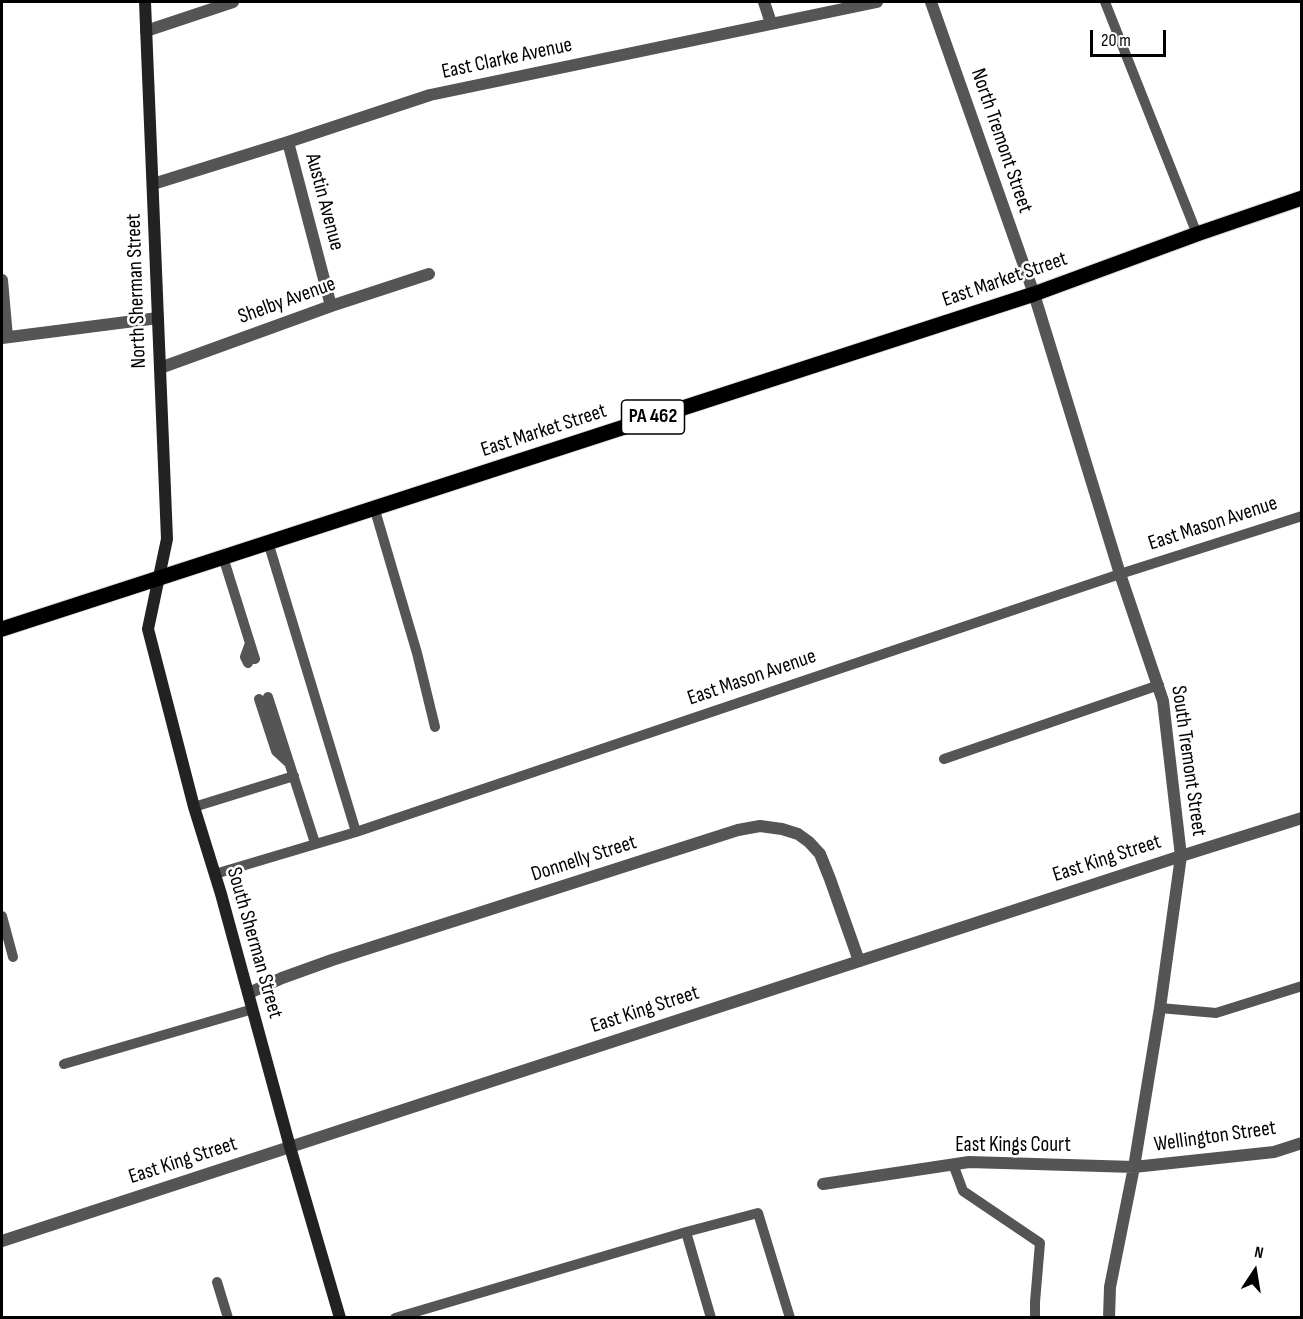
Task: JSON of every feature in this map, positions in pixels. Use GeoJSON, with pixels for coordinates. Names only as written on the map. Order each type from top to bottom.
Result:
{"type":"FeatureCollection","features":[{"type":"Feature","properties":{"kind":"main road","name":"North Sherman Street"},"geometry":{"type":"LineString","coordinates":[[145,2],[167,539],[159,578]]}},
{"type":"Feature","properties":{"kind":"main road","name":"East Market Street"},"geometry":{"type":"LineString","coordinates":[[2,629],[1034,294],[1302,198]]}},
{"type":"Feature","properties":{"kind":"main road","name":"South Sherman Street"},"geometry":{"type":"LineString","coordinates":[[159,578],[148,629],[194,807],[340,1317]]}},
{"type":"Feature","properties":{"kind":"street"},"geometry":{"type":"LineString","coordinates":[[146,31],[233,2]]}},
{"type":"Feature","properties":{"kind":"street"},"geometry":{"type":"LineString","coordinates":[[764,2],[771,23]]}},
{"type":"Feature","properties":{"kind":"street","name":"East Clarke Avenue"},"geometry":{"type":"LineString","coordinates":[[153,184],[430,95],[877,2]]}},
{"type":"Feature","properties":{"kind":"street","name":"North Tremont Street"},"geometry":{"type":"LineString","coordinates":[[931,2],[1034,294]]}},
{"type":"Feature","properties":{"kind":"street","name":"Austin Avenue"},"geometry":{"type":"LineString","coordinates":[[288,142],[331,306]]}},
{"type":"Feature","properties":{"kind":"street","name":"Shelby Avenue"},"geometry":{"type":"LineString","coordinates":[[160,368],[331,306],[429,274]]}},
{"type":"Feature","properties":{"kind":"street"},"geometry":{"type":"LineString","coordinates":[[2,280],[4,337],[158,318]]}},
{"type":"Feature","properties":{"kind":"street","name":"South Tremont Street"},"geometry":{"type":"LineString","coordinates":[[1034,294],[1120,574],[1159,685],[1163,701],[1181,856],[1160,1008],[1134,1167],[1110,1287],[1109,1317]]}},
{"type":"Feature","properties":{"kind":"street","name":"East King Street"},"geometry":{"type":"LineString","coordinates":[[2,1241],[1302,818]]}},
{"type":"Feature","properties":{"kind":"street","name":"Donnelly Street"},"geometry":{"type":"LineString","coordinates":[[249,993],[332,960],[738,830],[760,826],[798,834],[820,854],[859,961]]}},
{"type":"Feature","properties":{"kind":"street","name":"Wellington Street"},"geometry":{"type":"LineString","coordinates":[[1134,1167],[1274,1152],[1302,1143]]}},
{"type":"Feature","properties":{"kind":"street","name":"East Kings Court"},"geometry":{"type":"LineString","coordinates":[[823,1184],[969,1162],[1134,1167]]}},
{"type":"Feature","properties":{"kind":"lane"},"geometry":{"type":"LineString","coordinates":[[1104,2],[1197,234]]}},
{"type":"Feature","properties":{"kind":"lane"},"geometry":{"type":"LineString","coordinates":[[375,507],[417,653],[435,727]]}},
{"type":"Feature","properties":{"kind":"lane","name":"East Mason Avenue"},"geometry":{"type":"LineString","coordinates":[[214,874],[356,832],[1120,574],[1302,516]]}},
{"type":"Feature","properties":{"kind":"lane"},"geometry":{"type":"LineString","coordinates":[[268,542],[356,832]]}},
{"type":"Feature","properties":{"kind":"lane"},"geometry":{"type":"LineString","coordinates":[[224,557],[250,643],[245,657],[251,661]]}},
{"type":"Feature","properties":{"kind":"lane"},"geometry":{"type":"LineString","coordinates":[[944,759],[1159,685]]}},
{"type":"Feature","properties":{"kind":"lane"},"geometry":{"type":"LineString","coordinates":[[263,698],[290,763],[315,843]]}},
{"type":"Feature","properties":{"kind":"lane"},"geometry":{"type":"LineString","coordinates":[[194,807],[294,776]]}},
{"type":"Feature","properties":{"kind":"lane"},"geometry":{"type":"LineString","coordinates":[[2,916],[13,957]]}},
{"type":"Feature","properties":{"kind":"lane"},"geometry":{"type":"LineString","coordinates":[[1160,1008],[1216,1013],[1302,986]]}},
{"type":"Feature","properties":{"kind":"lane"},"geometry":{"type":"LineString","coordinates":[[64,1064],[253,1009]]}},
{"type":"Feature","properties":{"kind":"lane"},"geometry":{"type":"LineString","coordinates":[[953,1164],[963,1191],[1040,1243],[1035,1317]]}},
{"type":"Feature","properties":{"kind":"lane"},"geometry":{"type":"LineString","coordinates":[[395,1317],[758,1213],[790,1317]]}},
{"type":"Feature","properties":{"kind":"lane"},"geometry":{"type":"LineString","coordinates":[[686,1232],[711,1317]]}},
{"type":"Feature","properties":{"kind":"lane"},"geometry":{"type":"LineString","coordinates":[[217,1282],[228,1317]]}}]}
